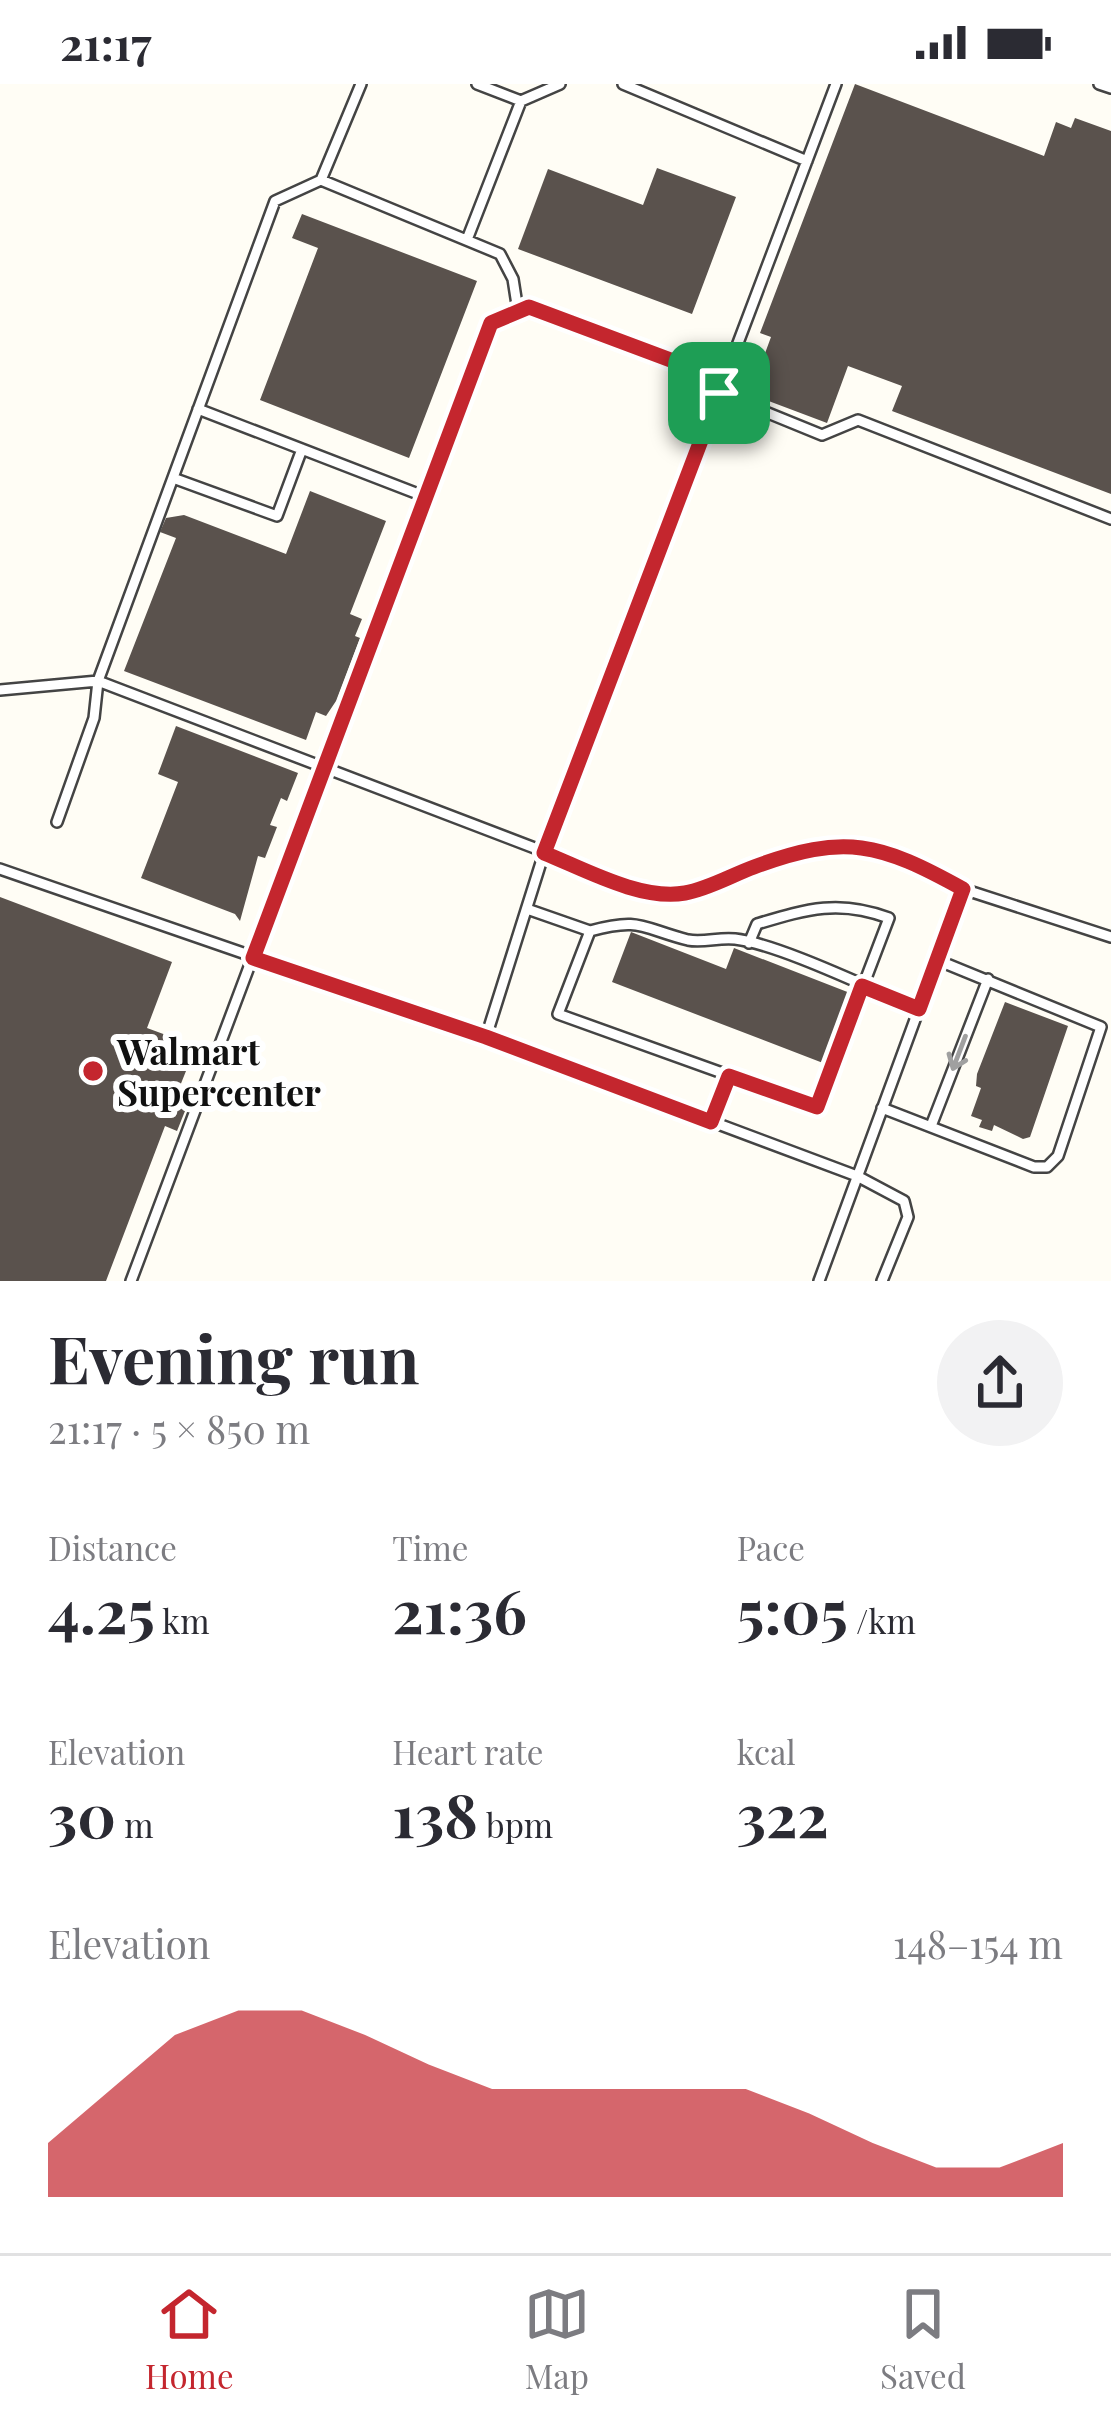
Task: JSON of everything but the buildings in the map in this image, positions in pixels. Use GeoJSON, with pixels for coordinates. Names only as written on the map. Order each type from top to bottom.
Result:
{"type":"FeatureCollection","features":[{"type":"Feature","properties":{"kind":"lane"},"geometry":{"type":"LineString","coordinates":[[57,822],[94,718],[98,681],[275,201],[321,180],[362,84]]}},
{"type":"Feature","properties":{"kind":"lane"},"geometry":{"type":"LineString","coordinates":[[477,84],[521,101],[560,84]]}},
{"type":"Feature","properties":{"kind":"lane"},"geometry":{"type":"LineString","coordinates":[[623,84],[807,161]]}},
{"type":"Feature","properties":{"kind":"lane"},"geometry":{"type":"LineString","coordinates":[[486,1037],[544,853],[836,84]]}},
{"type":"Feature","properties":{"kind":"lane"},"geometry":{"type":"LineString","coordinates":[[1099,84],[1111,88]]}},
{"type":"Feature","properties":{"kind":"lane"},"geometry":{"type":"LineString","coordinates":[[468,237],[521,101]]}},
{"type":"Feature","properties":{"kind":"lane"},"geometry":{"type":"LineString","coordinates":[[321,180],[500,254],[513,279],[518,311]]}},
{"type":"Feature","properties":{"kind":"lane"},"geometry":{"type":"LineString","coordinates":[[131,1281],[491,323],[529,307],[724,380]]}},
{"type":"Feature","properties":{"kind":"lane"},"geometry":{"type":"LineString","coordinates":[[719,393],[822,435],[858,420],[1111,519]]}},
{"type":"Feature","properties":{"kind":"lane"},"geometry":{"type":"LineString","coordinates":[[199,410],[426,497]]}},
{"type":"Feature","properties":{"kind":"lane"},"geometry":{"type":"LineString","coordinates":[[173,478],[277,516],[302,449]]}},
{"type":"Feature","properties":{"kind":"lane"},"geometry":{"type":"LineString","coordinates":[[0,690],[98,681],[646,891],[682,894],[814,847],[853,844],[903,858],[963,889],[1111,937]]}},
{"type":"Feature","properties":{"kind":"lane"},"geometry":{"type":"LineString","coordinates":[[0,869],[486,1037],[857,1176],[904,1201],[908,1217],[882,1281]]}},
{"type":"Feature","properties":{"kind":"lane"},"geometry":{"type":"LineString","coordinates":[[819,1281],[963,889]]}},
{"type":"Feature","properties":{"kind":"lane"},"geometry":{"type":"LineString","coordinates":[[590,931],[558,1015],[817,1107],[889,918],[855,905],[806,909],[757,924],[749,943]]}},
{"type":"Feature","properties":{"kind":"lane"},"geometry":{"type":"LineString","coordinates":[[527,909],[590,931],[630,920],[693,941],[749,943],[919,1009]]}},
{"type":"Feature","properties":{"kind":"lane"},"geometry":{"type":"LineString","coordinates":[[882,1108],[1034,1166],[1047,1167],[1058,1156],[1101,1027],[937,960]]}},
{"type":"Feature","properties":{"kind":"lane"},"geometry":{"type":"LineString","coordinates":[[931,1126],[988,979]]}},
{"type":"Feature","properties":{"kind":"lane"},"geometry":{"type":"LineString","coordinates":[[711,1122],[729,1076]]}},
{"type":"Feature","properties":{"kind":"place","name":"Walmart Supercenter"},"geometry":{"type":"Point","coordinates":[93,1071]}},
{"type":"Feature","properties":{"kind":"route"},"geometry":{"type":"LineString","coordinates":[[529,307],[724,380],[719,393],[544,853],[646,891],[682,894],[814,847],[853,844],[903,858],[963,889],[919,1009],[862,986],[817,1107],[729,1076],[711,1122],[486,1037],[253,958],[491,323],[529,307]]}}]}
